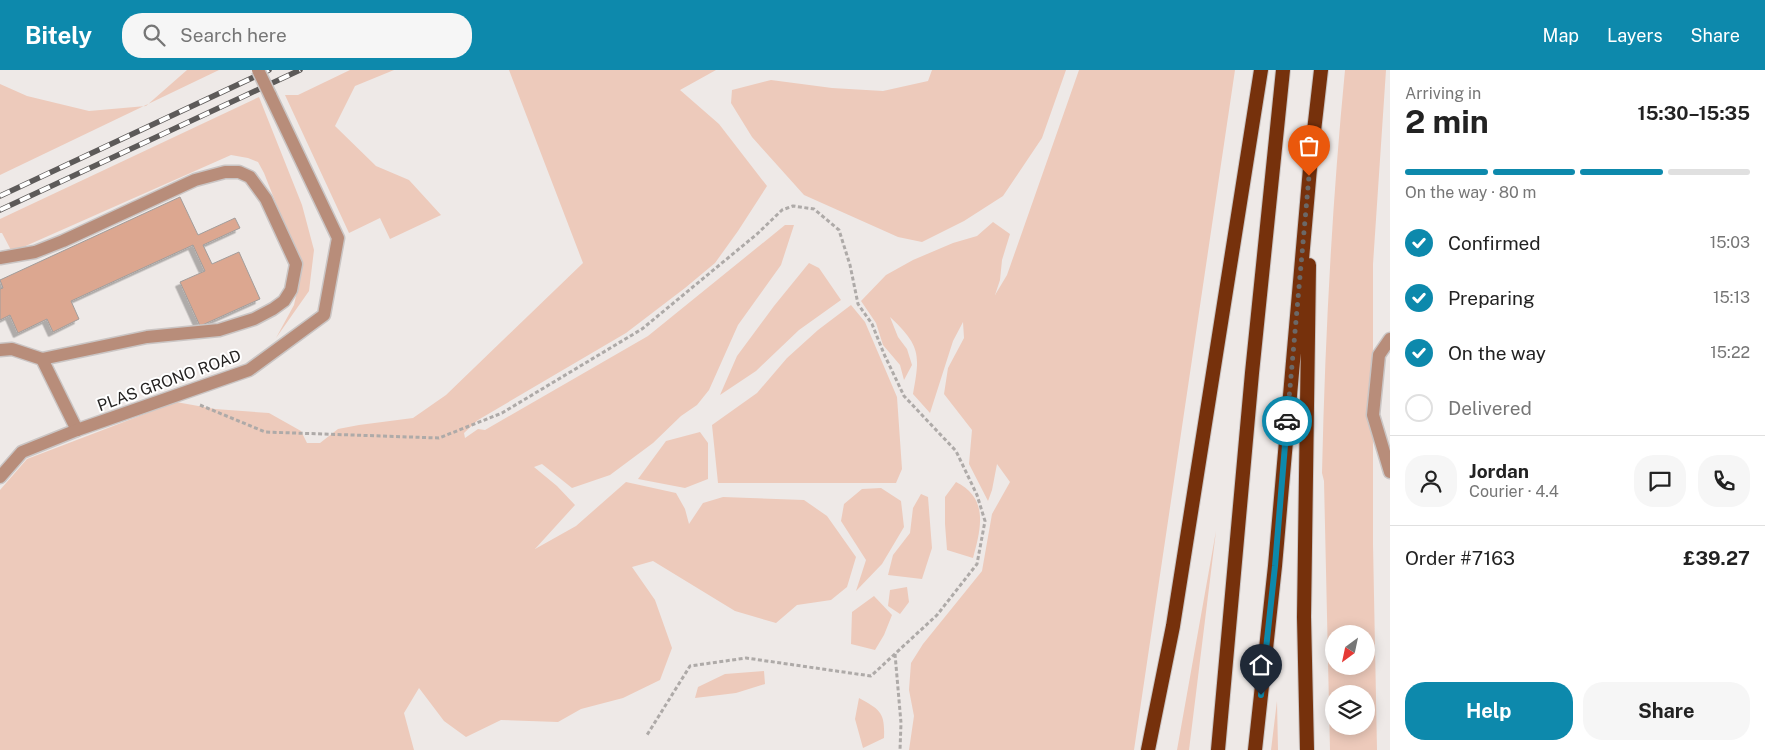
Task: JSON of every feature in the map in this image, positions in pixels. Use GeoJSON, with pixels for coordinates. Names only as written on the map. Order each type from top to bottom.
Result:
{"type":"FeatureCollection","features":[{"type":"Feature","properties":{"kind":"highway"},"geometry":{"type":"LineString","coordinates":[[1148,750],[1174,616],[1261,70]]}},
{"type":"Feature","properties":{"kind":"highway"},"geometry":{"type":"LineString","coordinates":[[1218,750],[1252,373],[1283,70]]}},
{"type":"Feature","properties":{"kind":"highway"},"geometry":{"type":"LineString","coordinates":[[1255,750],[1275,566],[1310,157],[1321,70]]}},
{"type":"Feature","properties":{"kind":"highway"},"geometry":{"type":"LineString","coordinates":[[1307,750],[1304,617],[1310,157]]}},
{"type":"Feature","properties":{"kind":"street","name":"PLAS GRONO ROAD"},"geometry":{"type":"LineString","coordinates":[[0,477],[22,452],[77,430],[249,370],[324,315],[338,238],[258,70]]}},
{"type":"Feature","properties":{"kind":"street"},"geometry":{"type":"LineString","coordinates":[[0,258],[35,252],[63,241],[195,180],[224,172],[239,172],[250,177],[266,199],[296,264],[295,279],[284,301],[254,319],[219,330],[147,337],[42,359],[12,349],[0,350]]}},
{"type":"Feature","properties":{"kind":"street"},"geometry":{"type":"LineString","coordinates":[[1390,339],[1379,355],[1373,415],[1390,472]]}},
{"type":"Feature","properties":{"kind":"street"},"geometry":{"type":"LineString","coordinates":[[42,359],[77,430]]}},
{"type":"Feature","properties":{"kind":"path"},"geometry":{"type":"LineString","coordinates":[[176,396],[265,432],[439,438],[502,413],[642,329],[757,234],[782,210],[793,206],[814,209],[840,230],[858,304],[872,324],[904,396],[956,450],[977,495],[985,521],[977,564],[937,615],[871,676],[746,658],[690,666],[647,734]]}},
{"type":"Feature","properties":{"kind":"path"},"geometry":{"type":"LineString","coordinates":[[895,654],[901,723],[900,750]]}},
{"type":"Feature","properties":{"kind":"shaded area"},"geometry":{"type":"Polygon","coordinates":[[[187,70],[219,70],[149,104],[187,70]]]}},
{"type":"Feature","properties":{"kind":"shaded area"},"geometry":{"type":"Polygon","coordinates":[[[350,70],[394,70],[355,86],[335,126],[376,166],[409,180],[441,215],[390,239],[380,218],[349,233],[285,95],[298,95],[350,70]]]}},
{"type":"Feature","properties":{"kind":"shaded area"},"geometry":{"type":"Polygon","coordinates":[[[509,70],[716,70],[680,90],[719,124],[767,186],[715,263],[626,333],[478,420],[464,433],[465,438],[478,429],[485,430],[648,336],[785,225],[794,225],[781,265],[738,325],[709,390],[697,405],[681,416],[653,443],[610,475],[572,488],[542,464],[534,467],[557,486],[575,505],[535,549],[576,526],[626,482],[676,493],[685,509],[689,524],[703,503],[723,497],[804,500],[827,516],[856,557],[847,587],[831,600],[797,605],[776,623],[735,611],[653,561],[632,567],[655,600],[672,648],[660,680],[623,698],[581,709],[558,722],[501,720],[466,737],[444,721],[419,688],[404,713],[414,750],[0,750],[0,490],[27,459],[176,402],[215,409],[269,413],[301,431],[307,443],[320,443],[338,429],[413,418],[446,395],[583,263],[509,70]]]}},
{"type":"Feature","properties":{"kind":"shaded area"},"geometry":{"type":"Polygon","coordinates":[[[932,70],[1066,70],[1042,138],[1003,196],[964,221],[922,242],[898,237],[804,195],[752,137],[731,103],[732,90],[771,80],[832,88],[883,91],[928,81],[932,70]]]}},
{"type":"Feature","properties":{"kind":"shaded area"},"geometry":{"type":"Polygon","coordinates":[[[1079,70],[1235,70],[1134,750],[909,750],[914,716],[909,690],[911,663],[923,644],[982,571],[992,514],[1010,482],[997,464],[988,501],[969,464],[972,430],[944,394],[948,368],[964,338],[963,322],[953,341],[930,413],[913,394],[917,360],[913,344],[890,317],[898,337],[907,349],[912,365],[904,380],[900,365],[883,345],[876,323],[861,301],[886,275],[913,260],[953,243],[977,236],[993,222],[1010,234],[1002,260],[1000,280],[995,295],[1007,275],[1079,70]]]}},
{"type":"Feature","properties":{"kind":"shaded area"},"geometry":{"type":"Polygon","coordinates":[[[1345,70],[1386,70],[1373,264],[1375,625],[1327,625],[1324,481],[1322,473],[1325,372],[1336,171],[1345,70]]]}},
{"type":"Feature","properties":{"kind":"shaded area"},"geometry":{"type":"Polygon","coordinates":[[[0,84],[27,96],[89,111],[143,106],[0,175],[0,84]]]}},
{"type":"Feature","properties":{"kind":"shaded area"},"geometry":{"type":"Polygon","coordinates":[[[259,97],[302,205],[314,250],[309,291],[276,338],[294,305],[302,269],[264,173],[258,162],[248,158],[231,155],[12,252],[2,233],[0,233],[0,219],[259,97]]]}},
{"type":"Feature","properties":{"kind":"shaded area"},"geometry":{"type":"Polygon","coordinates":[[[809,263],[819,268],[841,300],[799,330],[756,371],[720,395],[737,356],[809,263]]]}},
{"type":"Feature","properties":{"kind":"shaded area"},"geometry":{"type":"Polygon","coordinates":[[[851,305],[865,322],[897,397],[902,469],[896,483],[718,483],[712,425],[757,393],[787,358],[818,330],[851,305]]]}},
{"type":"Feature","properties":{"kind":"shaded area"},"geometry":{"type":"Polygon","coordinates":[[[700,432],[708,443],[708,479],[685,488],[638,479],[666,441],[700,432]]]}},
{"type":"Feature","properties":{"kind":"shaded area"},"geometry":{"type":"Polygon","coordinates":[[[956,482],[967,489],[978,505],[980,525],[973,558],[947,550],[945,497],[956,482]]]}},
{"type":"Feature","properties":{"kind":"shaded area"},"geometry":{"type":"Polygon","coordinates":[[[881,488],[901,501],[904,527],[882,564],[856,591],[866,560],[841,521],[844,504],[862,489],[881,488]]]}},
{"type":"Feature","properties":{"kind":"shaded area"},"geometry":{"type":"Polygon","coordinates":[[[921,494],[928,497],[932,548],[922,579],[888,575],[893,555],[910,533],[913,508],[921,494]]]}},
{"type":"Feature","properties":{"kind":"shaded area"},"geometry":{"type":"Polygon","coordinates":[[[1216,531],[1189,750],[1177,750],[1216,531]]]}},
{"type":"Feature","properties":{"kind":"shaded area"},"geometry":{"type":"Polygon","coordinates":[[[907,587],[909,602],[900,614],[888,606],[890,590],[907,587]]]}},
{"type":"Feature","properties":{"kind":"shaded area"},"geometry":{"type":"Polygon","coordinates":[[[874,596],[892,615],[884,635],[875,650],[851,644],[852,612],[874,596]]]}},
{"type":"Feature","properties":{"kind":"shaded area"},"geometry":{"type":"Polygon","coordinates":[[[1375,647],[1377,750],[1330,750],[1330,735],[1375,735],[1375,685],[1329,685],[1328,675],[1375,675],[1375,647]]]}},
{"type":"Feature","properties":{"kind":"shaded area"},"geometry":{"type":"Polygon","coordinates":[[[764,671],[765,684],[736,693],[695,698],[698,687],[725,674],[764,671]]]}},
{"type":"Feature","properties":{"kind":"shaded area"},"geometry":{"type":"Polygon","coordinates":[[[859,698],[877,709],[884,723],[884,738],[863,748],[855,719],[859,698]]]}},
{"type":"Feature","properties":{"kind":"shaded area"},"geometry":{"type":"Polygon","coordinates":[[[1277,701],[1278,750],[1271,750],[1277,701]]]}},
{"type":"Feature","properties":{"kind":"building"},"geometry":{"type":"Polygon","coordinates":[[[180,197],[198,235],[235,218],[240,228],[203,245],[212,264],[239,252],[260,299],[200,326],[180,282],[205,271],[193,245],[71,301],[79,319],[53,332],[47,319],[18,333],[10,315],[0,320],[0,289],[3,288],[0,280],[180,197]]]}},
{"type":"Feature","properties":{"kind":"railway"},"geometry":{"type":"LineString","coordinates":[[0,196],[269,70]]}},
{"type":"Feature","properties":{"kind":"railway"},"geometry":{"type":"LineString","coordinates":[[0,210],[300,70]]}},
{"type":"Feature","properties":{"kind":"way so far"},"geometry":{"type":"LineString","coordinates":[[1287,421],[1309,176]]}},
{"type":"Feature","properties":{"kind":"route"},"geometry":{"type":"LineString","coordinates":[[1261,695],[1275,566],[1287,421]]}}]}
